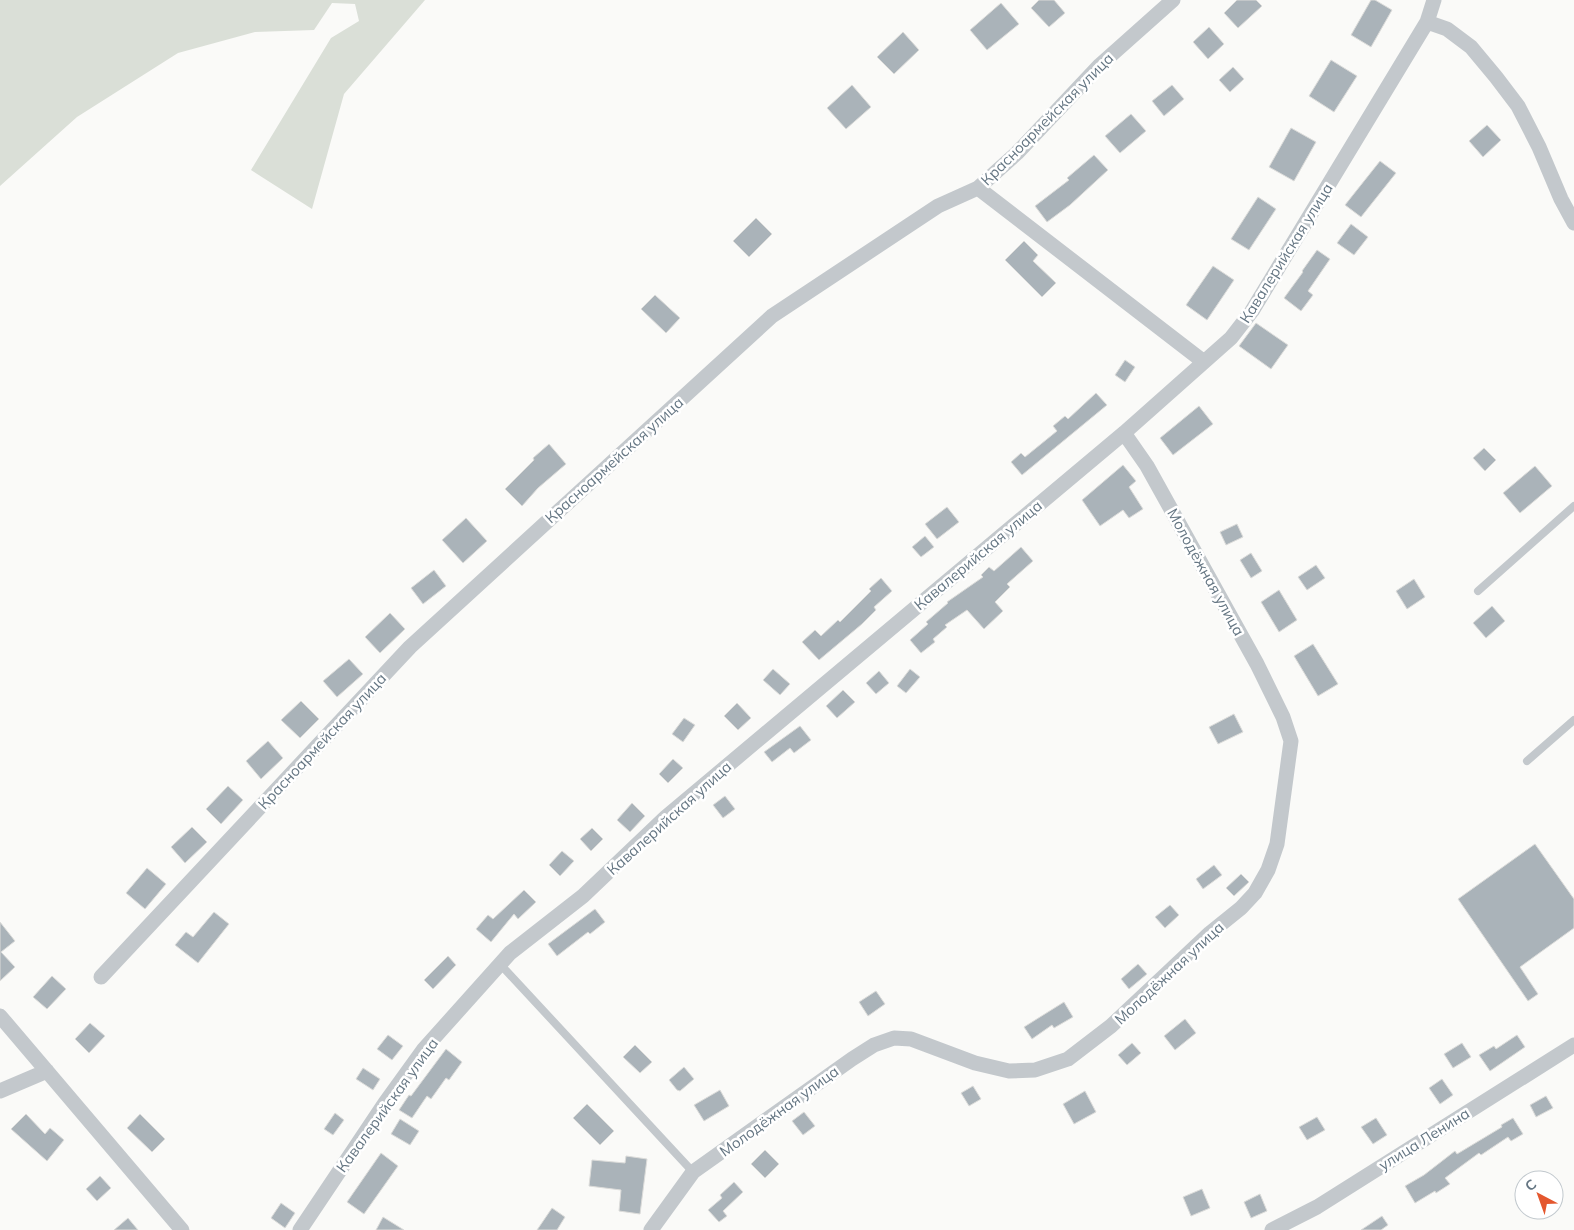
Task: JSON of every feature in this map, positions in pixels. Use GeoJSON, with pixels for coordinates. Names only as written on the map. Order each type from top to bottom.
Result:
{"type":"FeatureCollection","features":[{"type":"Feature","properties":{"kind":"street","name":"Красноармейская улица"},"geometry":{"type":"LineString","coordinates":[[101,977],[410,647],[772,316],[938,206],[978,188],[1017,153],[1100,65],[1173,0]]}},
{"type":"Feature","properties":{"kind":"street","name":"Кавалерийская улица"},"geometry":{"type":"LineString","coordinates":[[300,1230],[424,1049],[510,953],[584,896],[666,817],[1124,433],[1231,338],[1252,311],[1427,22],[1434,0]]}},
{"type":"Feature","properties":{"kind":"street"},"geometry":{"type":"LineString","coordinates":[[1427,22],[1448,29],[1471,47],[1518,106],[1574,223]]}},
{"type":"Feature","properties":{"kind":"street"},"geometry":{"type":"LineString","coordinates":[[978,188],[1204,362]]}},
{"type":"Feature","properties":{"kind":"street","name":"Молодёжная улица"},"geometry":{"type":"LineString","coordinates":[[651,1230],[693,1172],[874,1045],[894,1038],[911,1039],[975,1063],[1009,1071],[1035,1070],[1068,1059],[1111,1026],[1210,933],[1256,893],[1268,870],[1277,844],[1291,741],[1283,717],[1258,664],[1147,466],[1124,433]]}},
{"type":"Feature","properties":{"kind":"street"},"geometry":{"type":"LineString","coordinates":[[0,1016],[182,1230]]}},
{"type":"Feature","properties":{"kind":"street","name":"улица Ленина"},"geometry":{"type":"LineString","coordinates":[[1272,1230],[1317,1207],[1574,1045]]}},
{"type":"Feature","properties":{"kind":"street"},"geometry":{"type":"LineString","coordinates":[[0,1091],[47,1071]]}},
{"type":"Feature","properties":{"kind":"lane"},"geometry":{"type":"LineString","coordinates":[[1478,591],[1574,506]]}},
{"type":"Feature","properties":{"kind":"lane"},"geometry":{"type":"LineString","coordinates":[[1527,761],[1574,720]]}},
{"type":"Feature","properties":{"kind":"lane"},"geometry":{"type":"LineString","coordinates":[[500,964],[693,1172]]}},
{"type":"Feature","properties":{"kind":"shaded area"},"geometry":{"type":"Polygon","coordinates":[[[0,0],[425,0],[344,94],[312,209],[251,170],[331,38],[359,21],[355,4],[332,3],[314,30],[255,32],[178,53],[77,117],[0,186],[0,0]]]}},
{"type":"Feature","properties":{"kind":"building"},"geometry":{"type":"Polygon","coordinates":[[[1039,0],[1054,0],[1065,13],[1049,27],[1031,8],[1039,0]]]}},
{"type":"Feature","properties":{"kind":"building"},"geometry":{"type":"Polygon","coordinates":[[[1237,0],[1256,0],[1262,6],[1238,28],[1224,13],[1237,0]]]}},
{"type":"Feature","properties":{"kind":"building"},"geometry":{"type":"Polygon","coordinates":[[[1371,0],[1375,0],[1392,10],[1371,47],[1351,35],[1371,0]]]}},
{"type":"Feature","properties":{"kind":"building"},"geometry":{"type":"Polygon","coordinates":[[[1001,3],[1019,24],[987,50],[970,30],[1001,3]]]}},
{"type":"Feature","properties":{"kind":"building"},"geometry":{"type":"Polygon","coordinates":[[[1209,27],[1224,44],[1208,59],[1193,42],[1209,27]]]}},
{"type":"Feature","properties":{"kind":"building"},"geometry":{"type":"Polygon","coordinates":[[[903,32],[919,50],[894,74],[877,57],[903,32]]]}},
{"type":"Feature","properties":{"kind":"building"},"geometry":{"type":"Polygon","coordinates":[[[1331,60],[1357,76],[1334,112],[1309,96],[1331,60]]]}},
{"type":"Feature","properties":{"kind":"building"},"geometry":{"type":"Polygon","coordinates":[[[1233,67],[1244,79],[1230,92],[1219,80],[1233,67]]]}},
{"type":"Feature","properties":{"kind":"building"},"geometry":{"type":"Polygon","coordinates":[[[852,85],[871,107],[846,129],[827,108],[852,85]]]}},
{"type":"Feature","properties":{"kind":"building"},"geometry":{"type":"Polygon","coordinates":[[[1172,85],[1184,99],[1164,116],[1152,101],[1172,85]]]}},
{"type":"Feature","properties":{"kind":"building"},"geometry":{"type":"Polygon","coordinates":[[[1131,114],[1146,131],[1120,153],[1105,136],[1131,114]]]}},
{"type":"Feature","properties":{"kind":"building"},"geometry":{"type":"Polygon","coordinates":[[[1487,125],[1501,140],[1483,157],[1469,141],[1487,125]]]}},
{"type":"Feature","properties":{"kind":"building"},"geometry":{"type":"Polygon","coordinates":[[[1291,128],[1316,142],[1294,181],[1269,167],[1291,128]]]}},
{"type":"Feature","properties":{"kind":"building"},"geometry":{"type":"Polygon","coordinates":[[[1094,155],[1108,170],[1070,205],[1047,222],[1035,206],[1069,180],[1067,178],[1094,155]]]}},
{"type":"Feature","properties":{"kind":"building"},"geometry":{"type":"Polygon","coordinates":[[[1380,161],[1396,173],[1361,217],[1345,205],[1380,161]]]}},
{"type":"Feature","properties":{"kind":"building"},"geometry":{"type":"Polygon","coordinates":[[[1258,197],[1276,209],[1249,250],[1231,239],[1258,197]]]}},
{"type":"Feature","properties":{"kind":"building"},"geometry":{"type":"Polygon","coordinates":[[[756,218],[772,234],[749,257],[733,241],[756,218]]]}},
{"type":"Feature","properties":{"kind":"building"},"geometry":{"type":"Polygon","coordinates":[[[1351,224],[1368,237],[1354,255],[1337,243],[1351,224]]]}},
{"type":"Feature","properties":{"kind":"building"},"geometry":{"type":"Polygon","coordinates":[[[1024,241],[1038,255],[1033,261],[1056,283],[1042,297],[1005,260],[1024,241]]]}},
{"type":"Feature","properties":{"kind":"building"},"geometry":{"type":"Polygon","coordinates":[[[1317,250],[1330,259],[1308,291],[1313,295],[1301,311],[1284,298],[1317,250]]]}},
{"type":"Feature","properties":{"kind":"building"},"geometry":{"type":"Polygon","coordinates":[[[1213,266],[1234,280],[1207,320],[1186,305],[1213,266]]]}},
{"type":"Feature","properties":{"kind":"building"},"geometry":{"type":"Polygon","coordinates":[[[655,295],[680,318],[666,333],[641,309],[655,295]]]}},
{"type":"Feature","properties":{"kind":"building"},"geometry":{"type":"Polygon","coordinates":[[[1256,323],[1288,345],[1271,369],[1239,346],[1256,323]]]}},
{"type":"Feature","properties":{"kind":"building"},"geometry":{"type":"Polygon","coordinates":[[[1125,360],[1135,367],[1125,382],[1115,375],[1125,360]]]}},
{"type":"Feature","properties":{"kind":"building"},"geometry":{"type":"Polygon","coordinates":[[[1096,393],[1107,405],[1022,475],[1011,462],[1021,453],[1025,457],[1057,431],[1053,426],[1065,416],[1068,419],[1096,393]]]}},
{"type":"Feature","properties":{"kind":"building"},"geometry":{"type":"Polygon","coordinates":[[[1199,406],[1213,424],[1173,455],[1160,438],[1199,406]]]}},
{"type":"Feature","properties":{"kind":"building"},"geometry":{"type":"Polygon","coordinates":[[[549,444],[566,464],[538,488],[522,506],[505,489],[534,460],[533,458],[549,444]]]}},
{"type":"Feature","properties":{"kind":"building"},"geometry":{"type":"Polygon","coordinates":[[[1484,448],[1496,460],[1485,471],[1473,458],[1484,448]]]}},
{"type":"Feature","properties":{"kind":"building"},"geometry":{"type":"Polygon","coordinates":[[[1123,465],[1136,481],[1129,487],[1143,509],[1129,518],[1123,510],[1100,526],[1082,500],[1123,465]]]}},
{"type":"Feature","properties":{"kind":"building"},"geometry":{"type":"Polygon","coordinates":[[[1535,466],[1552,486],[1520,513],[1503,493],[1535,466]]]}},
{"type":"Feature","properties":{"kind":"building"},"geometry":{"type":"Polygon","coordinates":[[[947,507],[959,522],[937,539],[925,524],[947,507]]]}},
{"type":"Feature","properties":{"kind":"building"},"geometry":{"type":"Polygon","coordinates":[[[466,518],[487,541],[463,563],[442,540],[466,518]]]}},
{"type":"Feature","properties":{"kind":"building"},"geometry":{"type":"Polygon","coordinates":[[[1237,524],[1243,537],[1226,545],[1220,532],[1237,524]]]}},
{"type":"Feature","properties":{"kind":"building"},"geometry":{"type":"Polygon","coordinates":[[[925,536],[934,547],[921,557],[912,547],[925,536]]]}},
{"type":"Feature","properties":{"kind":"building"},"geometry":{"type":"Polygon","coordinates":[[[1021,547],[1033,561],[1007,584],[1010,587],[995,602],[1003,611],[984,629],[967,610],[945,625],[947,627],[933,639],[935,642],[921,653],[910,640],[928,624],[926,622],[947,602],[983,577],[981,575],[989,567],[994,571],[1021,547]]]}},
{"type":"Feature","properties":{"kind":"building"},"geometry":{"type":"Polygon","coordinates":[[[1251,553],[1262,571],[1251,578],[1240,560],[1251,553]]]}},
{"type":"Feature","properties":{"kind":"building"},"geometry":{"type":"Polygon","coordinates":[[[1316,565],[1325,578],[1307,590],[1298,577],[1316,565]]]}},
{"type":"Feature","properties":{"kind":"building"},"geometry":{"type":"Polygon","coordinates":[[[434,570],[446,586],[423,604],[411,588],[434,570]]]}},
{"type":"Feature","properties":{"kind":"building"},"geometry":{"type":"Polygon","coordinates":[[[881,578],[892,591],[874,607],[876,610],[862,624],[819,660],[802,642],[815,630],[821,636],[838,620],[840,622],[871,591],[869,589],[881,578]]]}},
{"type":"Feature","properties":{"kind":"building"},"geometry":{"type":"Polygon","coordinates":[[[1414,579],[1425,597],[1407,609],[1396,591],[1414,579]]]}},
{"type":"Feature","properties":{"kind":"building"},"geometry":{"type":"Polygon","coordinates":[[[1279,590],[1297,620],[1279,632],[1261,602],[1279,590]]]}},
{"type":"Feature","properties":{"kind":"building"},"geometry":{"type":"Polygon","coordinates":[[[1492,606],[1505,621],[1486,638],[1473,623],[1492,606]]]}},
{"type":"Feature","properties":{"kind":"building"},"geometry":{"type":"Polygon","coordinates":[[[390,613],[405,629],[380,653],[365,637],[390,613]]]}},
{"type":"Feature","properties":{"kind":"building"},"geometry":{"type":"Polygon","coordinates":[[[1313,644],[1338,684],[1318,696],[1294,656],[1313,644]]]}},
{"type":"Feature","properties":{"kind":"building"},"geometry":{"type":"Polygon","coordinates":[[[349,659],[363,674],[337,697],[323,681],[349,659]]]}},
{"type":"Feature","properties":{"kind":"building"},"geometry":{"type":"Polygon","coordinates":[[[773,669],[790,684],[780,695],[763,680],[773,669]]]}},
{"type":"Feature","properties":{"kind":"building"},"geometry":{"type":"Polygon","coordinates":[[[910,669],[920,677],[906,693],[897,686],[910,669]]]}},
{"type":"Feature","properties":{"kind":"building"},"geometry":{"type":"Polygon","coordinates":[[[879,671],[889,683],[876,694],[866,683],[879,671]]]}},
{"type":"Feature","properties":{"kind":"building"},"geometry":{"type":"Polygon","coordinates":[[[843,690],[855,702],[837,718],[826,706],[843,690]]]}},
{"type":"Feature","properties":{"kind":"building"},"geometry":{"type":"Polygon","coordinates":[[[301,701],[319,719],[300,738],[281,720],[301,701]]]}},
{"type":"Feature","properties":{"kind":"building"},"geometry":{"type":"Polygon","coordinates":[[[737,703],[751,718],[738,730],[724,716],[737,703]]]}},
{"type":"Feature","properties":{"kind":"building"},"geometry":{"type":"Polygon","coordinates":[[[1234,714],[1243,732],[1218,744],[1209,727],[1234,714]]]}},
{"type":"Feature","properties":{"kind":"building"},"geometry":{"type":"Polygon","coordinates":[[[684,718],[695,725],[683,742],[672,734],[684,718]]]}},
{"type":"Feature","properties":{"kind":"building"},"geometry":{"type":"Polygon","coordinates":[[[800,726],[811,740],[794,753],[790,748],[772,762],[764,752],[800,726]]]}},
{"type":"Feature","properties":{"kind":"building"},"geometry":{"type":"Polygon","coordinates":[[[268,741],[283,758],[261,779],[246,761],[268,741]]]}},
{"type":"Feature","properties":{"kind":"building"},"geometry":{"type":"Polygon","coordinates":[[[673,759],[683,768],[668,783],[659,774],[673,759]]]}},
{"type":"Feature","properties":{"kind":"building"},"geometry":{"type":"Polygon","coordinates":[[[228,786],[243,800],[221,824],[206,809],[228,786]]]}},
{"type":"Feature","properties":{"kind":"building"},"geometry":{"type":"Polygon","coordinates":[[[725,796],[735,809],[723,818],[713,805],[725,796]]]}},
{"type":"Feature","properties":{"kind":"building"},"geometry":{"type":"Polygon","coordinates":[[[632,803],[645,816],[630,832],[617,820],[632,803]]]}},
{"type":"Feature","properties":{"kind":"building"},"geometry":{"type":"Polygon","coordinates":[[[192,827],[207,842],[185,863],[171,847],[192,827]]]}},
{"type":"Feature","properties":{"kind":"building"},"geometry":{"type":"Polygon","coordinates":[[[592,828],[603,839],[591,851],[580,839],[592,828]]]}},
{"type":"Feature","properties":{"kind":"building"},"geometry":{"type":"Polygon","coordinates":[[[1535,844],[1574,899],[1574,928],[1520,967],[1538,994],[1528,1001],[1458,899],[1535,844]]]}},
{"type":"Feature","properties":{"kind":"building"},"geometry":{"type":"Polygon","coordinates":[[[562,851],[574,861],[560,876],[549,865],[562,851]]]}},
{"type":"Feature","properties":{"kind":"building"},"geometry":{"type":"Polygon","coordinates":[[[1214,865],[1222,875],[1203,889],[1196,879],[1214,865]]]}},
{"type":"Feature","properties":{"kind":"building"},"geometry":{"type":"Polygon","coordinates":[[[147,868],[166,884],[145,909],[126,893],[147,868]]]}},
{"type":"Feature","properties":{"kind":"building"},"geometry":{"type":"Polygon","coordinates":[[[1241,874],[1249,882],[1234,896],[1226,888],[1241,874]]]}},
{"type":"Feature","properties":{"kind":"building"},"geometry":{"type":"Polygon","coordinates":[[[524,890],[536,902],[518,919],[514,914],[491,942],[476,929],[488,915],[493,919],[524,890]]]}},
{"type":"Feature","properties":{"kind":"building"},"geometry":{"type":"Polygon","coordinates":[[[1170,905],[1179,915],[1165,928],[1155,917],[1170,905]]]}},
{"type":"Feature","properties":{"kind":"building"},"geometry":{"type":"Polygon","coordinates":[[[595,909],[605,922],[590,934],[588,932],[557,956],[548,944],[595,909]]]}},
{"type":"Feature","properties":{"kind":"building"},"geometry":{"type":"Polygon","coordinates":[[[214,912],[229,924],[198,963],[175,945],[186,932],[193,937],[214,912]]]}},
{"type":"Feature","properties":{"kind":"building"},"geometry":{"type":"Polygon","coordinates":[[[0,922],[15,941],[1,952],[15,967],[0,981],[0,922]]]}},
{"type":"Feature","properties":{"kind":"building"},"geometry":{"type":"Polygon","coordinates":[[[448,956],[456,965],[433,989],[424,980],[448,956]]]}},
{"type":"Feature","properties":{"kind":"building"},"geometry":{"type":"Polygon","coordinates":[[[1138,964],[1147,974],[1129,989],[1121,979],[1138,964]]]}},
{"type":"Feature","properties":{"kind":"building"},"geometry":{"type":"Polygon","coordinates":[[[52,976],[66,989],[47,1009],[33,997],[52,976]]]}},
{"type":"Feature","properties":{"kind":"building"},"geometry":{"type":"Polygon","coordinates":[[[876,991],[885,1004],[868,1016],[859,1002],[876,991]]]}},
{"type":"Feature","properties":{"kind":"building"},"geometry":{"type":"Polygon","coordinates":[[[1064,1002],[1073,1017],[1054,1028],[1052,1025],[1032,1039],[1024,1027],[1064,1002]]]}},
{"type":"Feature","properties":{"kind":"building"},"geometry":{"type":"Polygon","coordinates":[[[1185,1019],[1196,1033],[1175,1050],[1164,1036],[1185,1019]]]}},
{"type":"Feature","properties":{"kind":"building"},"geometry":{"type":"Polygon","coordinates":[[[90,1023],[105,1036],[89,1053],[75,1039],[90,1023]]]}},
{"type":"Feature","properties":{"kind":"building"},"geometry":{"type":"Polygon","coordinates":[[[388,1035],[403,1046],[392,1060],[377,1049],[388,1035]]]}},
{"type":"Feature","properties":{"kind":"building"},"geometry":{"type":"Polygon","coordinates":[[[1517,1035],[1525,1047],[1490,1071],[1479,1055],[1494,1046],[1496,1049],[1517,1035]]]}},
{"type":"Feature","properties":{"kind":"building"},"geometry":{"type":"Polygon","coordinates":[[[1132,1043],[1141,1053],[1127,1065],[1118,1055],[1132,1043]]]}},
{"type":"Feature","properties":{"kind":"building"},"geometry":{"type":"Polygon","coordinates":[[[1462,1043],[1471,1057],[1453,1068],[1444,1054],[1462,1043]]]}},
{"type":"Feature","properties":{"kind":"building"},"geometry":{"type":"Polygon","coordinates":[[[635,1045],[652,1062],[640,1073],[623,1057],[635,1045]]]}},
{"type":"Feature","properties":{"kind":"building"},"geometry":{"type":"Polygon","coordinates":[[[446,1049],[462,1062],[449,1080],[446,1078],[431,1099],[427,1096],[412,1118],[399,1110],[409,1095],[411,1096],[446,1049]]]}},
{"type":"Feature","properties":{"kind":"building"},"geometry":{"type":"Polygon","coordinates":[[[684,1067],[694,1079],[680,1091],[669,1080],[684,1067]]]}},
{"type":"Feature","properties":{"kind":"building"},"geometry":{"type":"Polygon","coordinates":[[[363,1068],[380,1079],[373,1090],[356,1079],[363,1068]]]}},
{"type":"Feature","properties":{"kind":"building"},"geometry":{"type":"Polygon","coordinates":[[[1442,1079],[1453,1095],[1440,1104],[1429,1088],[1442,1079]]]}},
{"type":"Feature","properties":{"kind":"building"},"geometry":{"type":"Polygon","coordinates":[[[973,1086],[981,1099],[969,1106],[961,1093],[973,1086]]]}},
{"type":"Feature","properties":{"kind":"building"},"geometry":{"type":"Polygon","coordinates":[[[720,1090],[729,1106],[704,1121],[694,1105],[720,1090]]]}},
{"type":"Feature","properties":{"kind":"building"},"geometry":{"type":"Polygon","coordinates":[[[1085,1091],[1096,1112],[1074,1124],[1063,1104],[1085,1091]]]}},
{"type":"Feature","properties":{"kind":"building"},"geometry":{"type":"Polygon","coordinates":[[[1546,1096],[1553,1108],[1536,1117],[1530,1105],[1546,1096]]]}},
{"type":"Feature","properties":{"kind":"building"},"geometry":{"type":"Polygon","coordinates":[[[587,1104],[614,1131],[600,1145],[573,1118],[587,1104]]]}},
{"type":"Feature","properties":{"kind":"building"},"geometry":{"type":"Polygon","coordinates":[[[804,1112],[815,1126],[803,1135],[792,1121],[804,1112]]]}},
{"type":"Feature","properties":{"kind":"building"},"geometry":{"type":"Polygon","coordinates":[[[335,1113],[344,1120],[333,1135],[324,1129],[335,1113]]]}},
{"type":"Feature","properties":{"kind":"building"},"geometry":{"type":"Polygon","coordinates":[[[26,1114],[45,1134],[50,1128],[64,1140],[47,1161],[11,1129],[26,1114]]]}},
{"type":"Feature","properties":{"kind":"building"},"geometry":{"type":"Polygon","coordinates":[[[140,1114],[165,1139],[152,1152],[127,1128],[140,1114]]]}},
{"type":"Feature","properties":{"kind":"building"},"geometry":{"type":"Polygon","coordinates":[[[1317,1117],[1325,1130],[1307,1140],[1299,1127],[1317,1117]]]}},
{"type":"Feature","properties":{"kind":"building"},"geometry":{"type":"Polygon","coordinates":[[[1376,1118],[1387,1135],[1373,1144],[1361,1127],[1376,1118]]]}},
{"type":"Feature","properties":{"kind":"building"},"geometry":{"type":"Polygon","coordinates":[[[1513,1118],[1523,1134],[1511,1141],[1508,1137],[1481,1155],[1479,1153],[1445,1178],[1450,1184],[1415,1203],[1405,1186],[1424,1175],[1455,1151],[1457,1154],[1502,1127],[1501,1125],[1513,1118]]]}},
{"type":"Feature","properties":{"kind":"building"},"geometry":{"type":"Polygon","coordinates":[[[400,1119],[419,1131],[410,1145],[391,1134],[400,1119]]]}},
{"type":"Feature","properties":{"kind":"building"},"geometry":{"type":"Polygon","coordinates":[[[765,1150],[779,1164],[765,1178],[751,1164],[765,1150]]]}},
{"type":"Feature","properties":{"kind":"building"},"geometry":{"type":"Polygon","coordinates":[[[381,1153],[398,1166],[364,1214],[347,1202],[381,1153]]]}},
{"type":"Feature","properties":{"kind":"building"},"geometry":{"type":"Polygon","coordinates":[[[626,1156],[647,1159],[640,1214],[619,1211],[621,1190],[589,1186],[592,1160],[625,1163],[626,1156]]]}},
{"type":"Feature","properties":{"kind":"building"},"geometry":{"type":"Polygon","coordinates":[[[100,1176],[111,1188],[97,1201],[86,1189],[100,1176]]]}},
{"type":"Feature","properties":{"kind":"building"},"geometry":{"type":"Polygon","coordinates":[[[734,1182],[743,1192],[723,1211],[727,1216],[719,1222],[708,1210],[722,1198],[720,1195],[734,1182]]]}},
{"type":"Feature","properties":{"kind":"building"},"geometry":{"type":"Polygon","coordinates":[[[1202,1189],[1210,1208],[1191,1216],[1183,1197],[1202,1189]]]}},
{"type":"Feature","properties":{"kind":"building"},"geometry":{"type":"Polygon","coordinates":[[[1260,1194],[1267,1211],[1251,1218],[1244,1202],[1260,1194]]]}},
{"type":"Feature","properties":{"kind":"building"},"geometry":{"type":"Polygon","coordinates":[[[281,1203],[295,1213],[285,1228],[271,1218],[281,1203]]]}},
{"type":"Feature","properties":{"kind":"building"},"geometry":{"type":"Polygon","coordinates":[[[552,1208],[565,1217],[557,1230],[537,1230],[552,1208]]]}},
{"type":"Feature","properties":{"kind":"building"},"geometry":{"type":"Polygon","coordinates":[[[1382,1216],[1388,1225],[1381,1230],[1361,1230],[1382,1216]]]}},
{"type":"Feature","properties":{"kind":"building"},"geometry":{"type":"Polygon","coordinates":[[[383,1217],[404,1230],[376,1230],[383,1217]]]}},
{"type":"Feature","properties":{"kind":"building"},"geometry":{"type":"Polygon","coordinates":[[[128,1218],[138,1230],[114,1230],[128,1218]]]}}]}
